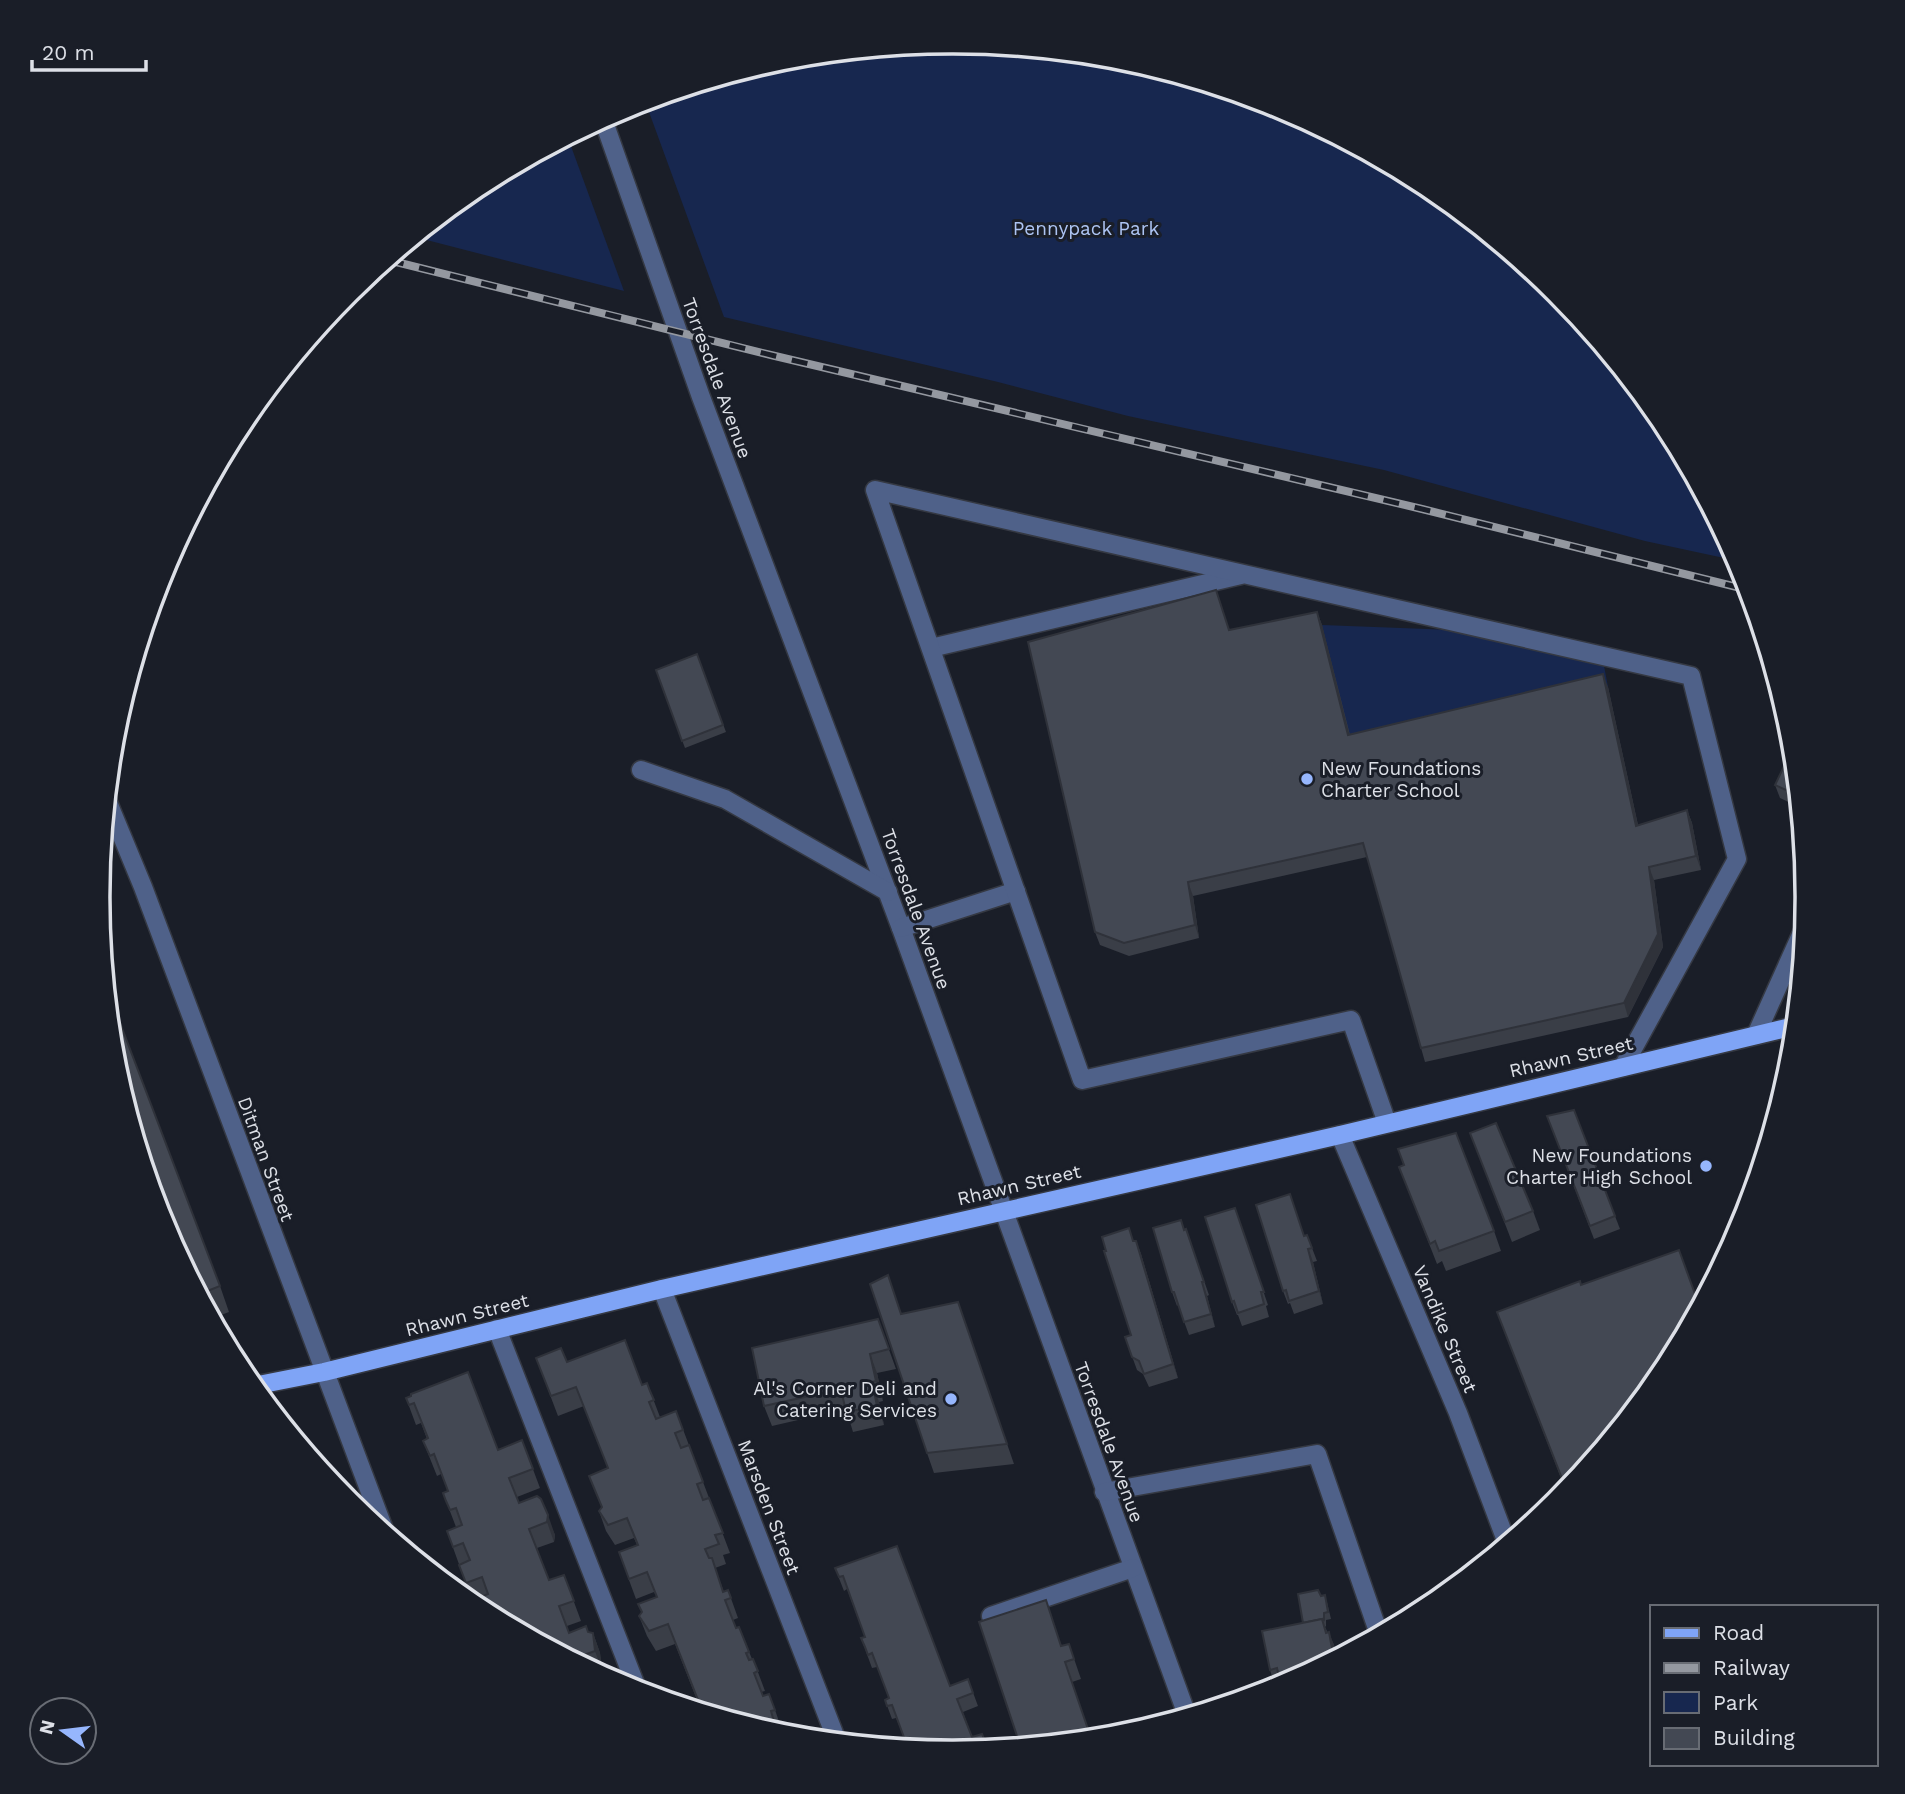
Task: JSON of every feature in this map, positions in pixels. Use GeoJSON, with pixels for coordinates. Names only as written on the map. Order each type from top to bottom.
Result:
{"type":"FeatureCollection","features":[{"type":"Feature","properties":{"kind":"main road","name":"Rhawn Street"},"geometry":{"type":"LineString","coordinates":[[265,1384],[324,1372],[662,1289],[1340,1135],[1784,1028]]}},
{"type":"Feature","properties":{"kind":"street","name":"Torresdale Avenue"},"geometry":{"type":"LineString","coordinates":[[606,129],[701,397],[888,892],[1184,1707]]}},
{"type":"Feature","properties":{"kind":"street"},"geometry":{"type":"LineString","coordinates":[[1387,1123],[1351,1020],[1082,1080],[875,490],[1691,676],[1737,859],[1623,1067]]}},
{"type":"Feature","properties":{"kind":"street"},"geometry":{"type":"LineString","coordinates":[[931,648],[1246,574]]}},
{"type":"Feature","properties":{"kind":"street"},"geometry":{"type":"LineString","coordinates":[[641,770],[725,799],[888,892]]}},
{"type":"Feature","properties":{"kind":"street","name":"Ditman Street"},"geometry":{"type":"LineString","coordinates":[[114,817],[143,887],[378,1513]]}},
{"type":"Feature","properties":{"kind":"street"},"geometry":{"type":"LineString","coordinates":[[901,928],[1016,891]]}},
{"type":"Feature","properties":{"kind":"street"},"geometry":{"type":"LineString","coordinates":[[1756,1035],[1793,953]]}},
{"type":"Feature","properties":{"kind":"street","name":"Vandike Street"},"geometry":{"type":"LineString","coordinates":[[1340,1135],[1458,1413],[1504,1535]]}},
{"type":"Feature","properties":{"kind":"street","name":"Marsden Street"},"geometry":{"type":"LineString","coordinates":[[662,1289],[833,1732]]}},
{"type":"Feature","properties":{"kind":"street"},"geometry":{"type":"LineString","coordinates":[[497,1329],[633,1677]]}},
{"type":"Feature","properties":{"kind":"street"},"geometry":{"type":"LineString","coordinates":[[1104,1492],[1317,1454],[1376,1626]]}},
{"type":"Feature","properties":{"kind":"street"},"geometry":{"type":"LineString","coordinates":[[992,1616],[1133,1568]]}},
{"type":"Feature","properties":{"kind":"green space","name":"Pennypack Park"},"geometry":{"type":"Polygon","coordinates":[[[953,54],[1063,61],[1171,83],[1275,118],[1374,167],[1466,228],[1508,263],[1586,341],[1621,384],[1682,476],[1724,558],[1645,541],[1384,470],[1128,416],[724,317],[649,111],[734,83],[788,70],[897,56],[953,54]]]}},
{"type":"Feature","properties":{"kind":"green space"},"geometry":{"type":"Polygon","coordinates":[[[571,146],[624,291],[425,240],[484,196],[571,146]]]}},
{"type":"Feature","properties":{"kind":"green space"},"geometry":{"type":"Polygon","coordinates":[[[1322,625],[1531,633],[1601,650],[1608,687],[1353,749],[1322,625]]]}},
{"type":"Feature","properties":{"kind":"building","name":"New Foundations Charter School"},"geometry":{"type":"Polygon","coordinates":[[[1216,590],[1229,630],[1317,612],[1348,735],[1603,674],[1636,826],[1687,810],[1696,856],[1649,867],[1658,934],[1624,1003],[1421,1048],[1363,843],[1188,882],[1195,925],[1124,943],[1095,932],[1028,642],[1216,590]]]}},
{"type":"Feature","properties":{"kind":"building"},"geometry":{"type":"Polygon","coordinates":[[[697,654],[723,725],[682,741],[656,670],[697,654]]]}},
{"type":"Feature","properties":{"kind":"building"},"geometry":{"type":"Polygon","coordinates":[[[1784,765],[1788,791],[1775,785],[1784,765]]]}},
{"type":"Feature","properties":{"kind":"building"},"geometry":{"type":"Polygon","coordinates":[[[119,1021],[220,1286],[208,1291],[174,1220],[154,1168],[138,1115],[119,1021]]]}},
{"type":"Feature","properties":{"kind":"building"},"geometry":{"type":"Polygon","coordinates":[[[1574,1110],[1615,1216],[1590,1226],[1547,1116],[1574,1110]]]}},
{"type":"Feature","properties":{"kind":"building"},"geometry":{"type":"Polygon","coordinates":[[[1496,1123],[1533,1211],[1505,1222],[1470,1133],[1496,1123]]]}},
{"type":"Feature","properties":{"kind":"building"},"geometry":{"type":"Polygon","coordinates":[[[1456,1133],[1494,1231],[1439,1251],[1435,1241],[1430,1244],[1399,1167],[1404,1165],[1398,1149],[1456,1133]]]}},
{"type":"Feature","properties":{"kind":"building"},"geometry":{"type":"Polygon","coordinates":[[[1290,1194],[1304,1236],[1307,1235],[1312,1248],[1308,1249],[1319,1291],[1289,1301],[1286,1290],[1283,1291],[1256,1205],[1290,1194]]]}},
{"type":"Feature","properties":{"kind":"building"},"geometry":{"type":"Polygon","coordinates":[[[1235,1208],[1264,1292],[1261,1292],[1264,1304],[1238,1313],[1205,1217],[1235,1208]]]}},
{"type":"Feature","properties":{"kind":"building"},"geometry":{"type":"Polygon","coordinates":[[[1181,1220],[1204,1282],[1211,1314],[1184,1322],[1153,1228],[1181,1220]]]}},
{"type":"Feature","properties":{"kind":"building"},"geometry":{"type":"Polygon","coordinates":[[[1129,1228],[1133,1241],[1136,1241],[1173,1364],[1144,1374],[1139,1361],[1132,1357],[1125,1337],[1131,1335],[1102,1237],[1129,1228]]]}},
{"type":"Feature","properties":{"kind":"building"},"geometry":{"type":"Polygon","coordinates":[[[1679,1250],[1695,1294],[1653,1365],[1621,1410],[1562,1478],[1497,1312],[1580,1281],[1581,1285],[1679,1250]]]}},
{"type":"Feature","properties":{"kind":"building","name":"Al's Corner Deli and Catering Services"},"geometry":{"type":"Polygon","coordinates":[[[888,1275],[901,1314],[958,1302],[1007,1444],[927,1453],[870,1284],[888,1275]]]}},
{"type":"Feature","properties":{"kind":"building"},"geometry":{"type":"Polygon","coordinates":[[[878,1319],[889,1349],[870,1354],[876,1381],[872,1382],[877,1406],[846,1412],[841,1389],[764,1406],[752,1348],[878,1319]]]}},
{"type":"Feature","properties":{"kind":"building"},"geometry":{"type":"Polygon","coordinates":[[[625,1340],[642,1385],[647,1383],[654,1400],[649,1402],[656,1419],[676,1411],[683,1430],[675,1433],[681,1448],[689,1445],[703,1482],[697,1484],[703,1500],[709,1498],[723,1533],[715,1535],[719,1544],[705,1549],[709,1558],[712,1558],[723,1592],[728,1590],[731,1598],[725,1600],[749,1652],[746,1653],[749,1660],[753,1659],[758,1671],[754,1673],[763,1696],[769,1694],[775,1710],[771,1711],[774,1721],[698,1700],[668,1624],[649,1631],[639,1616],[642,1612],[638,1604],[657,1597],[647,1572],[629,1579],[619,1552],[638,1545],[627,1518],[608,1525],[599,1511],[602,1507],[589,1476],[608,1468],[576,1387],[551,1396],[536,1358],[561,1348],[567,1362],[625,1340]]]}},
{"type":"Feature","properties":{"kind":"building"},"geometry":{"type":"Polygon","coordinates":[[[468,1372],[498,1450],[522,1440],[533,1469],[509,1478],[519,1503],[537,1496],[541,1499],[548,1515],[547,1522],[529,1529],[549,1580],[564,1575],[574,1601],[559,1606],[569,1633],[586,1626],[588,1632],[593,1633],[595,1651],[584,1655],[580,1653],[484,1598],[483,1596],[488,1594],[482,1577],[466,1583],[459,1565],[470,1560],[463,1543],[453,1547],[447,1531],[462,1525],[456,1508],[450,1510],[446,1501],[443,1493],[448,1491],[434,1454],[430,1456],[423,1441],[428,1438],[414,1403],[409,1405],[406,1398],[468,1372]]]}},
{"type":"Feature","properties":{"kind":"building"},"geometry":{"type":"Polygon","coordinates":[[[897,1546],[950,1686],[968,1679],[973,1693],[957,1699],[972,1737],[982,1734],[984,1739],[904,1738],[892,1705],[887,1706],[885,1700],[889,1698],[872,1653],[868,1655],[861,1638],[865,1637],[843,1576],[839,1577],[835,1568],[897,1546]]]}},
{"type":"Feature","properties":{"kind":"building"},"geometry":{"type":"Polygon","coordinates":[[[1318,1590],[1321,1596],[1325,1595],[1328,1612],[1324,1613],[1324,1620],[1303,1623],[1298,1594],[1318,1590]]]}},
{"type":"Feature","properties":{"kind":"building"},"geometry":{"type":"Polygon","coordinates":[[[1046,1600],[1061,1646],[1069,1644],[1074,1659],[1065,1662],[1088,1729],[1017,1737],[979,1622],[1046,1600]]]}},
{"type":"Feature","properties":{"kind":"building"},"geometry":{"type":"Polygon","coordinates":[[[1322,1619],[1326,1633],[1329,1632],[1332,1649],[1278,1674],[1277,1668],[1270,1670],[1262,1631],[1322,1619]]]}},
{"type":"Feature","properties":{"kind":"railway"},"geometry":{"type":"LineString","coordinates":[[398,262],[1736,587]]}},
{"type":"Feature","properties":{"kind":"place","name":"New Foundations Charter School"},"geometry":{"type":"Point","coordinates":[1307,779]}},
{"type":"Feature","properties":{"kind":"place","name":"New Foundations Charter High School"},"geometry":{"type":"Point","coordinates":[1706,1166]}},
{"type":"Feature","properties":{"kind":"place","name":"Al's Corner Deli and Catering Services"},"geometry":{"type":"Point","coordinates":[951,1399]}}]}
